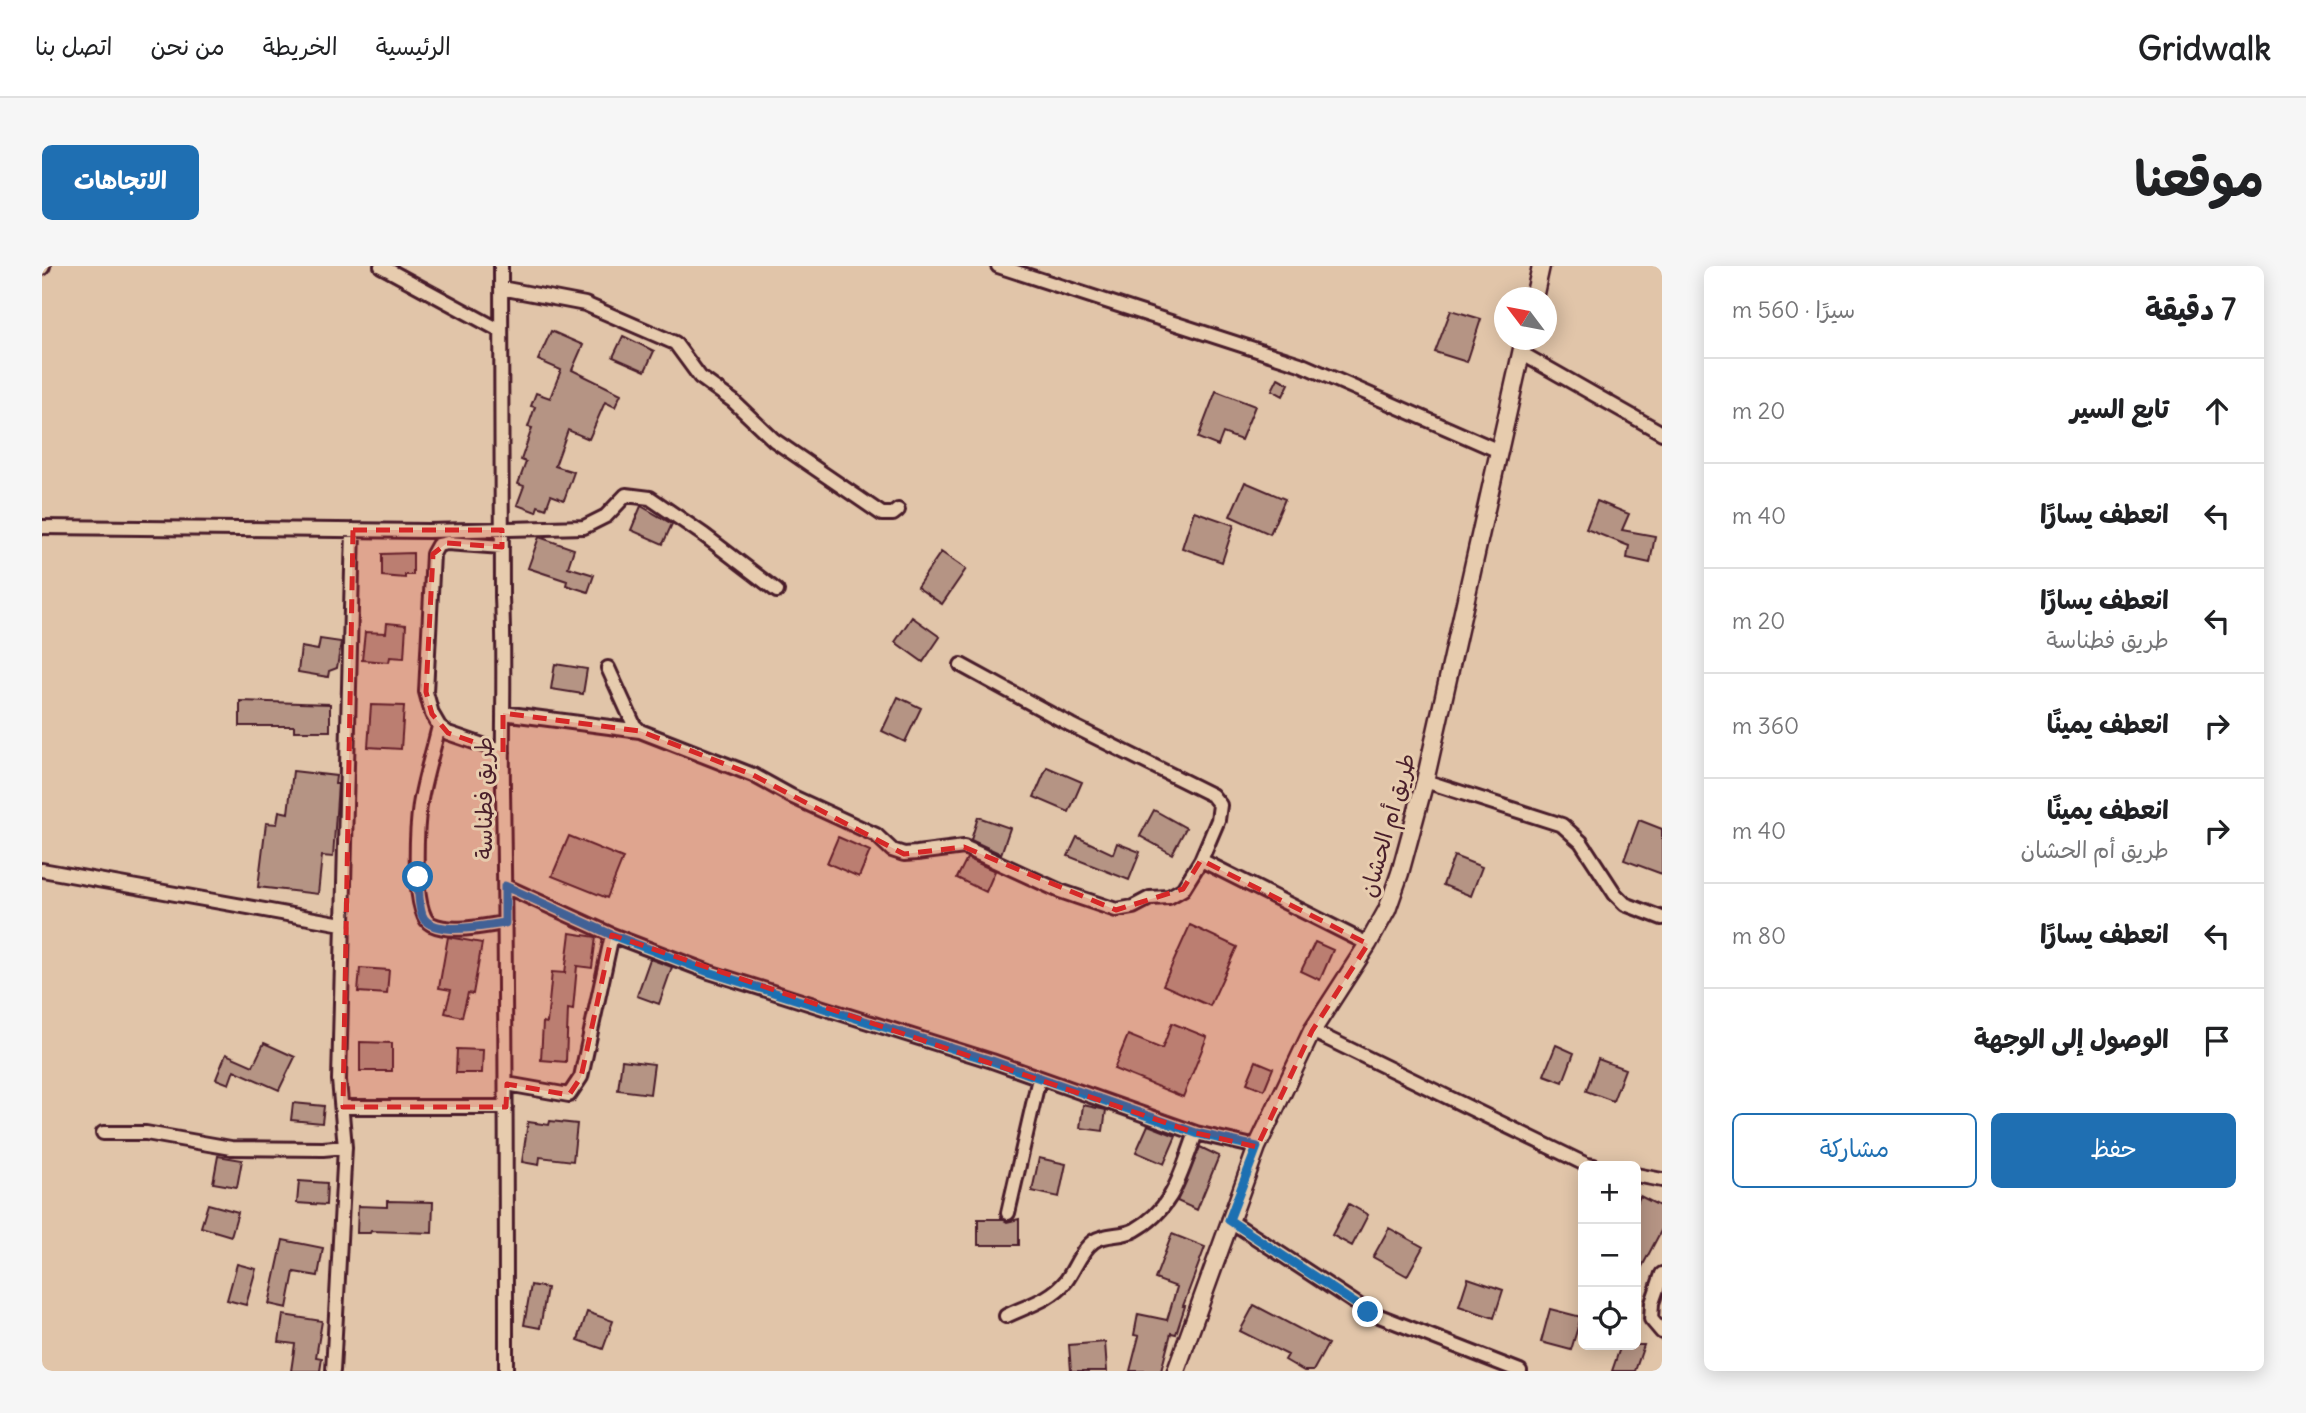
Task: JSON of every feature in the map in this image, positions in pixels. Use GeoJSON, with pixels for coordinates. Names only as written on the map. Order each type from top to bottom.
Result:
{"type":"FeatureCollection","features":[{"type":"Feature","properties":{"kind":"street"},"geometry":{"type":"LineString","coordinates":[[381,266],[501,331]]}},
{"type":"Feature","properties":{"kind":"street","name":"طريق فطناسة"},"geometry":{"type":"LineString","coordinates":[[501,266],[507,1084],[506,1371]]}},
{"type":"Feature","properties":{"kind":"street"},"geometry":{"type":"LineString","coordinates":[[998,266],[1300,364],[1499,451]]}},
{"type":"Feature","properties":{"kind":"street"},"geometry":{"type":"LineString","coordinates":[[1536,287],[1541,266]]}},
{"type":"Feature","properties":{"kind":"street"},"geometry":{"type":"LineString","coordinates":[[501,288],[585,304],[675,343],[700,377],[733,401],[774,440],[883,514],[892,514],[898,510]]}},
{"type":"Feature","properties":{"kind":"street","name":"طريق أم الحشان"},"geometry":{"type":"LineString","coordinates":[[1176,1371],[1257,1147],[1312,1031],[1387,910],[1400,873],[1425,781],[1522,350]]}},
{"type":"Feature","properties":{"kind":"street"},"geometry":{"type":"LineString","coordinates":[[1529,350],[1662,433]]}},
{"type":"Feature","properties":{"kind":"street"},"geometry":{"type":"LineString","coordinates":[[42,527],[502,530],[584,527],[606,516],[626,495],[650,498],[777,591]]}},
{"type":"Feature","properties":{"kind":"street"},"geometry":{"type":"LineString","coordinates":[[333,1371],[345,1147],[339,1080],[353,530]]}},
{"type":"Feature","properties":{"kind":"street"},"geometry":{"type":"LineString","coordinates":[[502,547],[447,542],[438,545],[433,554],[426,692],[432,714],[439,726],[448,733],[503,752]]}},
{"type":"Feature","properties":{"kind":"street"},"geometry":{"type":"LineString","coordinates":[[503,713],[640,731],[752,775],[876,835],[892,850],[904,854],[964,847],[1060,891],[1116,910],[1133,907],[1150,898],[1169,897],[1183,889],[1201,860],[1218,820],[1220,805],[1212,795],[1071,725],[961,665]]}},
{"type":"Feature","properties":{"kind":"street"},"geometry":{"type":"LineString","coordinates":[[608,668],[634,725],[640,731]]}},
{"type":"Feature","properties":{"kind":"street"},"geometry":{"type":"LineString","coordinates":[[439,726],[420,805],[416,865],[422,916],[428,924],[448,929],[505,923]]}},
{"type":"Feature","properties":{"kind":"street"},"geometry":{"type":"LineString","coordinates":[[1425,781],[1562,825],[1581,842],[1615,894],[1626,904],[1662,918]]}},
{"type":"Feature","properties":{"kind":"street"},"geometry":{"type":"LineString","coordinates":[[1201,860],[1368,944]]}},
{"type":"Feature","properties":{"kind":"street"},"geometry":{"type":"LineString","coordinates":[[42,870],[342,924]]}},
{"type":"Feature","properties":{"kind":"street"},"geometry":{"type":"LineString","coordinates":[[505,886],[612,935],[709,972],[1039,1078],[1196,1133],[1257,1147]]}},
{"type":"Feature","properties":{"kind":"street"},"geometry":{"type":"LineString","coordinates":[[507,1084],[569,1095],[575,1089],[582,1077],[612,935]]}},
{"type":"Feature","properties":{"kind":"street"},"geometry":{"type":"LineString","coordinates":[[1312,1031],[1580,1161]]}},
{"type":"Feature","properties":{"kind":"street"},"geometry":{"type":"LineString","coordinates":[[1009,1213],[1039,1078]]}},
{"type":"Feature","properties":{"kind":"street"},"geometry":{"type":"LineString","coordinates":[[343,1107],[506,1107]]}},
{"type":"Feature","properties":{"kind":"street"},"geometry":{"type":"LineString","coordinates":[[103,1133],[146,1133],[232,1148],[345,1147]]}},
{"type":"Feature","properties":{"kind":"street"},"geometry":{"type":"LineString","coordinates":[[1006,1315],[1052,1295],[1065,1282],[1092,1242],[1132,1231],[1156,1216],[1171,1197],[1196,1133]]}},
{"type":"Feature","properties":{"kind":"street"},"geometry":{"type":"LineString","coordinates":[[1641,1176],[1662,1180]]}},
{"type":"Feature","properties":{"kind":"street"},"geometry":{"type":"LineString","coordinates":[[1229,1220],[1368,1312],[1520,1371]]}},
{"type":"Feature","properties":{"kind":"street"},"geometry":{"type":"LineString","coordinates":[[1662,1274],[1652,1303],[1651,1319],[1662,1332]]}},
{"type":"Feature","properties":{"kind":"highlighted area"},"geometry":{"type":"Polygon","coordinates":[[[353,530],[502,530],[502,547],[447,543],[433,554],[426,692],[432,714],[448,733],[503,752],[503,713],[640,731],[753,775],[904,854],[964,847],[1116,910],[1183,889],[1201,860],[1368,944],[1312,1031],[1257,1147],[1196,1133],[612,935],[581,1077],[569,1095],[507,1084],[506,1107],[343,1107],[353,530]]]}},
{"type":"Feature","properties":{"kind":"building"},"geometry":{"type":"Polygon","coordinates":[[[1451,310],[1481,319],[1467,362],[1435,352],[1451,310]]]}},
{"type":"Feature","properties":{"kind":"building"},"geometry":{"type":"Polygon","coordinates":[[[551,331],[583,345],[572,370],[621,394],[615,407],[605,402],[589,439],[568,430],[555,466],[574,472],[564,500],[551,495],[546,509],[538,506],[536,512],[517,505],[524,486],[518,484],[526,462],[521,460],[532,428],[528,427],[535,407],[531,406],[536,393],[550,398],[561,370],[538,360],[551,331]]]}},
{"type":"Feature","properties":{"kind":"building"},"geometry":{"type":"Polygon","coordinates":[[[623,336],[654,351],[645,371],[613,357],[623,336]]]}},
{"type":"Feature","properties":{"kind":"building"},"geometry":{"type":"Polygon","coordinates":[[[1278,378],[1289,384],[1283,396],[1272,390],[1278,378]]]}},
{"type":"Feature","properties":{"kind":"building"},"geometry":{"type":"Polygon","coordinates":[[[1216,391],[1255,406],[1241,440],[1223,433],[1218,446],[1198,438],[1216,391]]]}},
{"type":"Feature","properties":{"kind":"building"},"geometry":{"type":"Polygon","coordinates":[[[1245,482],[1285,499],[1270,534],[1230,516],[1245,482]]]}},
{"type":"Feature","properties":{"kind":"building"},"geometry":{"type":"Polygon","coordinates":[[[1597,501],[1629,514],[1622,530],[1655,536],[1650,563],[1627,558],[1629,546],[1586,529],[1597,501]]]}},
{"type":"Feature","properties":{"kind":"building"},"geometry":{"type":"Polygon","coordinates":[[[641,506],[672,524],[663,544],[631,530],[641,506]]]}},
{"type":"Feature","properties":{"kind":"building"},"geometry":{"type":"Polygon","coordinates":[[[1194,511],[1234,525],[1222,562],[1182,548],[1194,511]]]}},
{"type":"Feature","properties":{"kind":"building"},"geometry":{"type":"Polygon","coordinates":[[[539,537],[574,549],[568,567],[594,575],[588,592],[566,585],[567,581],[528,568],[539,537]]]}},
{"type":"Feature","properties":{"kind":"building"},"geometry":{"type":"Polygon","coordinates":[[[941,552],[966,569],[942,604],[917,587],[941,552]]]}},
{"type":"Feature","properties":{"kind":"building"},"geometry":{"type":"Polygon","coordinates":[[[413,553],[413,575],[405,575],[405,578],[382,576],[382,554],[413,553]]]}},
{"type":"Feature","properties":{"kind":"building"},"geometry":{"type":"Polygon","coordinates":[[[912,617],[940,637],[923,662],[895,642],[912,617]]]}},
{"type":"Feature","properties":{"kind":"building"},"geometry":{"type":"Polygon","coordinates":[[[387,623],[406,625],[404,658],[390,657],[389,662],[362,660],[365,632],[386,633],[387,623]]]}},
{"type":"Feature","properties":{"kind":"building"},"geometry":{"type":"Polygon","coordinates":[[[320,639],[341,642],[337,668],[329,671],[328,677],[298,672],[301,647],[318,650],[320,639]]]}},
{"type":"Feature","properties":{"kind":"building"},"geometry":{"type":"Polygon","coordinates":[[[555,664],[587,669],[583,694],[551,689],[555,664]]]}},
{"type":"Feature","properties":{"kind":"building"},"geometry":{"type":"Polygon","coordinates":[[[898,697],[921,708],[905,742],[882,731],[898,697]]]}},
{"type":"Feature","properties":{"kind":"building"},"geometry":{"type":"Polygon","coordinates":[[[240,701],[330,704],[330,731],[294,731],[294,726],[240,726],[240,701]]]}},
{"type":"Feature","properties":{"kind":"building"},"geometry":{"type":"Polygon","coordinates":[[[371,705],[404,706],[401,749],[368,747],[371,705]]]}},
{"type":"Feature","properties":{"kind":"building"},"geometry":{"type":"Polygon","coordinates":[[[1047,767],[1082,782],[1069,812],[1034,797],[1047,767]]]}},
{"type":"Feature","properties":{"kind":"building"},"geometry":{"type":"Polygon","coordinates":[[[293,771],[336,776],[335,784],[338,784],[333,857],[322,856],[318,894],[258,887],[266,823],[277,824],[279,811],[288,813],[293,771]]]}},
{"type":"Feature","properties":{"kind":"building"},"geometry":{"type":"Polygon","coordinates":[[[1154,810],[1186,828],[1172,854],[1140,836],[1154,810]]]}},
{"type":"Feature","properties":{"kind":"building"},"geometry":{"type":"Polygon","coordinates":[[[978,817],[1010,828],[1001,854],[971,840],[978,817]]]}},
{"type":"Feature","properties":{"kind":"building"},"geometry":{"type":"Polygon","coordinates":[[[1639,820],[1662,829],[1662,874],[1624,860],[1639,820]]]}},
{"type":"Feature","properties":{"kind":"building"},"geometry":{"type":"Polygon","coordinates":[[[569,836],[623,858],[607,898],[552,876],[569,836]]]}},
{"type":"Feature","properties":{"kind":"building"},"geometry":{"type":"Polygon","coordinates":[[[838,837],[870,851],[859,877],[827,863],[838,837]]]}},
{"type":"Feature","properties":{"kind":"building"},"geometry":{"type":"Polygon","coordinates":[[[1077,837],[1113,854],[1117,843],[1140,852],[1129,880],[1068,856],[1077,837]]]}},
{"type":"Feature","properties":{"kind":"building"},"geometry":{"type":"Polygon","coordinates":[[[1454,856],[1482,867],[1471,896],[1443,885],[1454,856]]]}},
{"type":"Feature","properties":{"kind":"building"},"geometry":{"type":"Polygon","coordinates":[[[967,858],[995,871],[986,892],[957,878],[967,858]]]}},
{"type":"Feature","properties":{"kind":"building"},"geometry":{"type":"Polygon","coordinates":[[[1190,925],[1237,947],[1210,1006],[1163,985],[1190,925]]]}},
{"type":"Feature","properties":{"kind":"building"},"geometry":{"type":"Polygon","coordinates":[[[570,933],[596,937],[592,968],[577,966],[573,1010],[568,1009],[566,1062],[541,1060],[543,1022],[547,1023],[552,972],[565,973],[570,933]]]}},
{"type":"Feature","properties":{"kind":"building"},"geometry":{"type":"Polygon","coordinates":[[[448,937],[482,943],[473,994],[468,993],[462,1017],[445,1013],[451,990],[439,988],[448,937]]]}},
{"type":"Feature","properties":{"kind":"building"},"geometry":{"type":"Polygon","coordinates":[[[1315,942],[1333,950],[1320,980],[1301,971],[1315,942]]]}},
{"type":"Feature","properties":{"kind":"building"},"geometry":{"type":"Polygon","coordinates":[[[650,959],[672,967],[659,1004],[637,996],[650,959]]]}},
{"type":"Feature","properties":{"kind":"building"},"geometry":{"type":"Polygon","coordinates":[[[360,968],[389,970],[387,994],[358,992],[360,968]]]}},
{"type":"Feature","properties":{"kind":"building"},"geometry":{"type":"Polygon","coordinates":[[[1172,1023],[1207,1037],[1183,1097],[1114,1069],[1128,1035],[1162,1049],[1172,1023]]]}},
{"type":"Feature","properties":{"kind":"building"},"geometry":{"type":"Polygon","coordinates":[[[360,1042],[392,1043],[392,1071],[360,1071],[360,1042]]]}},
{"type":"Feature","properties":{"kind":"building"},"geometry":{"type":"Polygon","coordinates":[[[264,1043],[295,1057],[279,1090],[234,1070],[229,1084],[216,1079],[226,1054],[253,1066],[264,1043]]]}},
{"type":"Feature","properties":{"kind":"building"},"geometry":{"type":"Polygon","coordinates":[[[1556,1045],[1574,1053],[1563,1082],[1544,1075],[1556,1045]]]}},
{"type":"Feature","properties":{"kind":"building"},"geometry":{"type":"Polygon","coordinates":[[[457,1049],[483,1050],[482,1073],[456,1073],[457,1049]]]}},
{"type":"Feature","properties":{"kind":"building"},"geometry":{"type":"Polygon","coordinates":[[[1598,1059],[1625,1069],[1613,1101],[1586,1091],[1598,1059]]]}},
{"type":"Feature","properties":{"kind":"building"},"geometry":{"type":"Polygon","coordinates":[[[622,1060],[654,1064],[650,1094],[618,1090],[622,1060]]]}},
{"type":"Feature","properties":{"kind":"building"},"geometry":{"type":"Polygon","coordinates":[[[1256,1061],[1273,1068],[1264,1090],[1247,1083],[1256,1061]]]}},
{"type":"Feature","properties":{"kind":"building"},"geometry":{"type":"Polygon","coordinates":[[[293,1103],[324,1106],[322,1123],[291,1120],[293,1103]]]}},
{"type":"Feature","properties":{"kind":"building"},"geometry":{"type":"Polygon","coordinates":[[[1083,1105],[1106,1110],[1103,1131],[1080,1128],[1083,1105]]]}},
{"type":"Feature","properties":{"kind":"building"},"geometry":{"type":"Polygon","coordinates":[[[550,1121],[577,1124],[573,1161],[540,1157],[539,1165],[522,1162],[528,1122],[549,1125],[550,1121]]]}},
{"type":"Feature","properties":{"kind":"building"},"geometry":{"type":"Polygon","coordinates":[[[1148,1125],[1176,1136],[1164,1164],[1136,1152],[1148,1125]]]}},
{"type":"Feature","properties":{"kind":"building"},"geometry":{"type":"Polygon","coordinates":[[[1200,1147],[1219,1156],[1197,1210],[1177,1201],[1200,1147]]]}},
{"type":"Feature","properties":{"kind":"building"},"geometry":{"type":"Polygon","coordinates":[[[218,1156],[242,1160],[237,1187],[213,1183],[218,1156]]]}},
{"type":"Feature","properties":{"kind":"building"},"geometry":{"type":"Polygon","coordinates":[[[1039,1158],[1066,1164],[1059,1197],[1032,1191],[1039,1158]]]}},
{"type":"Feature","properties":{"kind":"building"},"geometry":{"type":"Polygon","coordinates":[[[299,1181],[327,1183],[326,1205],[297,1203],[299,1181]]]}},
{"type":"Feature","properties":{"kind":"building"},"geometry":{"type":"Polygon","coordinates":[[[1641,1196],[1662,1207],[1662,1229],[1641,1269],[1641,1196]]]}},
{"type":"Feature","properties":{"kind":"building"},"geometry":{"type":"Polygon","coordinates":[[[387,1201],[433,1202],[432,1233],[357,1233],[358,1206],[387,1207],[387,1201]]]}},
{"type":"Feature","properties":{"kind":"building"},"geometry":{"type":"Polygon","coordinates":[[[208,1204],[238,1212],[231,1236],[201,1227],[208,1204]]]}},
{"type":"Feature","properties":{"kind":"building"},"geometry":{"type":"Polygon","coordinates":[[[1349,1204],[1368,1215],[1352,1246],[1332,1235],[1349,1204]]]}},
{"type":"Feature","properties":{"kind":"building"},"geometry":{"type":"Polygon","coordinates":[[[978,1219],[1002,1219],[1007,1222],[1019,1219],[1019,1245],[978,1245],[978,1219]]]}},
{"type":"Feature","properties":{"kind":"building"},"geometry":{"type":"Polygon","coordinates":[[[1389,1228],[1423,1247],[1407,1276],[1373,1257],[1389,1228]]]}},
{"type":"Feature","properties":{"kind":"building"},"geometry":{"type":"Polygon","coordinates":[[[1172,1234],[1205,1247],[1183,1306],[1176,1334],[1171,1333],[1161,1371],[1130,1371],[1139,1336],[1134,1335],[1138,1314],[1167,1320],[1177,1287],[1155,1279],[1172,1234]]]}},
{"type":"Feature","properties":{"kind":"building"},"geometry":{"type":"Polygon","coordinates":[[[283,1240],[323,1248],[318,1276],[294,1272],[287,1308],[269,1304],[283,1240]]]}},
{"type":"Feature","properties":{"kind":"building"},"geometry":{"type":"Polygon","coordinates":[[[237,1264],[256,1269],[246,1305],[227,1300],[237,1264]]]}},
{"type":"Feature","properties":{"kind":"building"},"geometry":{"type":"Polygon","coordinates":[[[1468,1278],[1503,1290],[1494,1318],[1459,1306],[1468,1278]]]}},
{"type":"Feature","properties":{"kind":"building"},"geometry":{"type":"Polygon","coordinates":[[[531,1285],[547,1288],[540,1328],[524,1325],[531,1285]]]}},
{"type":"Feature","properties":{"kind":"building"},"geometry":{"type":"Polygon","coordinates":[[[1254,1305],[1328,1344],[1313,1371],[1304,1371],[1285,1360],[1288,1355],[1240,1331],[1254,1305]]]}},
{"type":"Feature","properties":{"kind":"building"},"geometry":{"type":"Polygon","coordinates":[[[1550,1309],[1578,1316],[1578,1327],[1571,1350],[1541,1342],[1550,1309]]]}},
{"type":"Feature","properties":{"kind":"building"},"geometry":{"type":"Polygon","coordinates":[[[587,1312],[613,1321],[603,1349],[578,1340],[587,1312]]]}},
{"type":"Feature","properties":{"kind":"building"},"geometry":{"type":"Polygon","coordinates":[[[283,1315],[322,1321],[316,1357],[322,1358],[320,1371],[291,1371],[295,1344],[279,1342],[283,1315]]]}},
{"type":"Feature","properties":{"kind":"building"},"geometry":{"type":"Polygon","coordinates":[[[1105,1342],[1107,1371],[1071,1371],[1069,1345],[1105,1342]]]}},
{"type":"Feature","properties":{"kind":"building"},"geometry":{"type":"Polygon","coordinates":[[[1641,1345],[1644,1345],[1635,1371],[1612,1371],[1619,1350],[1641,1350],[1641,1345]]]}},
{"type":"Feature","properties":{"kind":"route"},"geometry":{"type":"LineString","coordinates":[[418,877],[422,916],[428,924],[448,929],[505,923],[505,886],[612,935],[709,972],[992,1061],[1196,1133],[1257,1147],[1229,1220],[1368,1312]]}}]}
